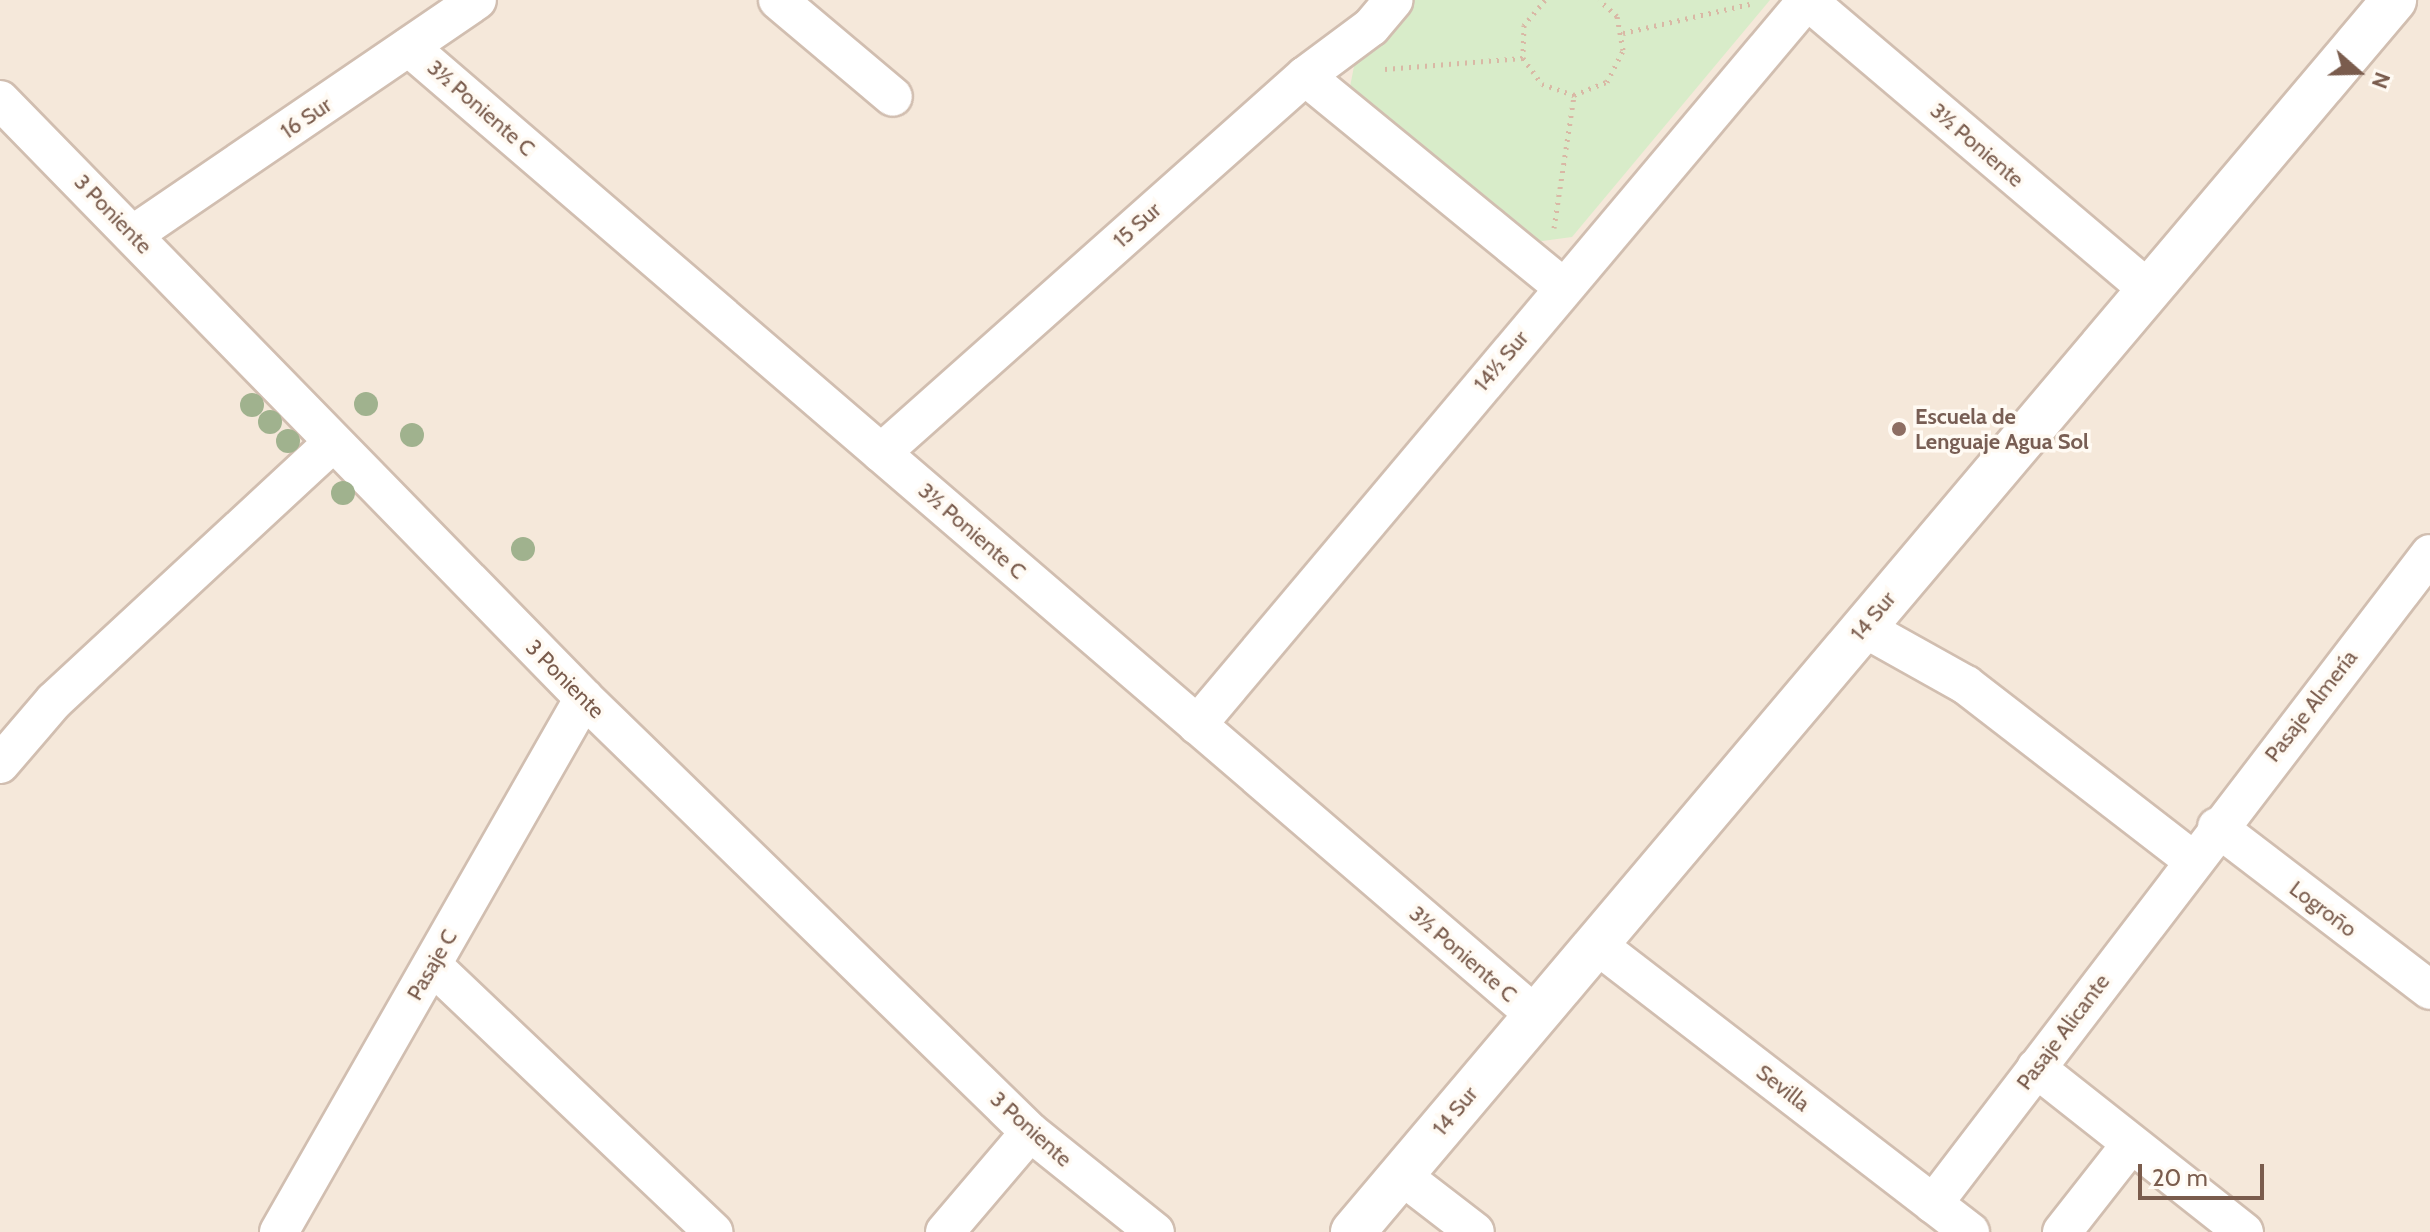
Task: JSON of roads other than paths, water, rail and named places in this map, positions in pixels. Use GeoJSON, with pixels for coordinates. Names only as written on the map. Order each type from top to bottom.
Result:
{"type":"FeatureCollection","features":[{"type":"Feature","properties":{"kind":"street","name":"16 Sur"},"geometry":{"type":"LineString","coordinates":[[134,234],[477,0]]}},
{"type":"Feature","properties":{"kind":"street"},"geometry":{"type":"LineString","coordinates":[[778,0],[893,97]]}},
{"type":"Feature","properties":{"kind":"street","name":"15 Sur"},"geometry":{"type":"LineString","coordinates":[[881,453],[1305,76],[1371,27],[1394,0]]}},
{"type":"Feature","properties":{"kind":"street","name":"14 Sur"},"geometry":{"type":"LineString","coordinates":[[1353,1232],[2394,0]]}},
{"type":"Feature","properties":{"kind":"street","name":"3½ Poniente"},"geometry":{"type":"LineString","coordinates":[[1799,8],[2148,289]]}},
{"type":"Feature","properties":{"kind":"street","name":"14½ Sur"},"geometry":{"type":"LineString","coordinates":[[1197,725],[1799,8]]}},
{"type":"Feature","properties":{"kind":"street","name":"3½ Poniente C"},"geometry":{"type":"LineString","coordinates":[[409,47],[1535,1015]]}},
{"type":"Feature","properties":{"kind":"street"},"geometry":{"type":"LineString","coordinates":[[1305,76],[1563,287]]}},
{"type":"Feature","properties":{"kind":"street","name":"3 Poniente"},"geometry":{"type":"LineString","coordinates":[[0,100],[134,234],[332,444],[584,698],[1030,1132],[1155,1232]]}},
{"type":"Feature","properties":{"kind":"street"},"geometry":{"type":"LineString","coordinates":[[1,760],[54,701],[332,444]]}},
{"type":"Feature","properties":{"kind":"street","name":"Pasaje Almería"},"geometry":{"type":"LineString","coordinates":[[2191,859],[2430,554]]}},
{"type":"Feature","properties":{"kind":"street"},"geometry":{"type":"LineString","coordinates":[[1864,628],[1966,685],[2191,859]]}},
{"type":"Feature","properties":{"kind":"street","name":"Pasaje C"},"geometry":{"type":"LineString","coordinates":[[279,1232],[584,698]]}},
{"type":"Feature","properties":{"kind":"street","name":"Logroño"},"geometry":{"type":"LineString","coordinates":[[2217,827],[2430,990]]}},
{"type":"Feature","properties":{"kind":"street","name":"Pasaje Alicante"},"geometry":{"type":"LineString","coordinates":[[1933,1204],[2191,859]]}},
{"type":"Feature","properties":{"kind":"street","name":"Sevilla"},"geometry":{"type":"LineString","coordinates":[[1596,944],[1970,1232]]}},
{"type":"Feature","properties":{"kind":"street"},"geometry":{"type":"LineString","coordinates":[[432,965],[713,1232]]}},
{"type":"Feature","properties":{"kind":"street"},"geometry":{"type":"LineString","coordinates":[[2036,1068],[2244,1232]]}},
{"type":"Feature","properties":{"kind":"street"},"geometry":{"type":"LineString","coordinates":[[945,1232],[1030,1132]]}},
{"type":"Feature","properties":{"kind":"street"},"geometry":{"type":"LineString","coordinates":[[2062,1232],[2131,1144]]}},
{"type":"Feature","properties":{"kind":"street"},"geometry":{"type":"LineString","coordinates":[[1401,1175],[1475,1232]]}},
{"type":"Feature","properties":{"kind":"place","name":"Escuela de Lenguaje Agua Sol"},"geometry":{"type":"Point","coordinates":[1899,429]}}]}
